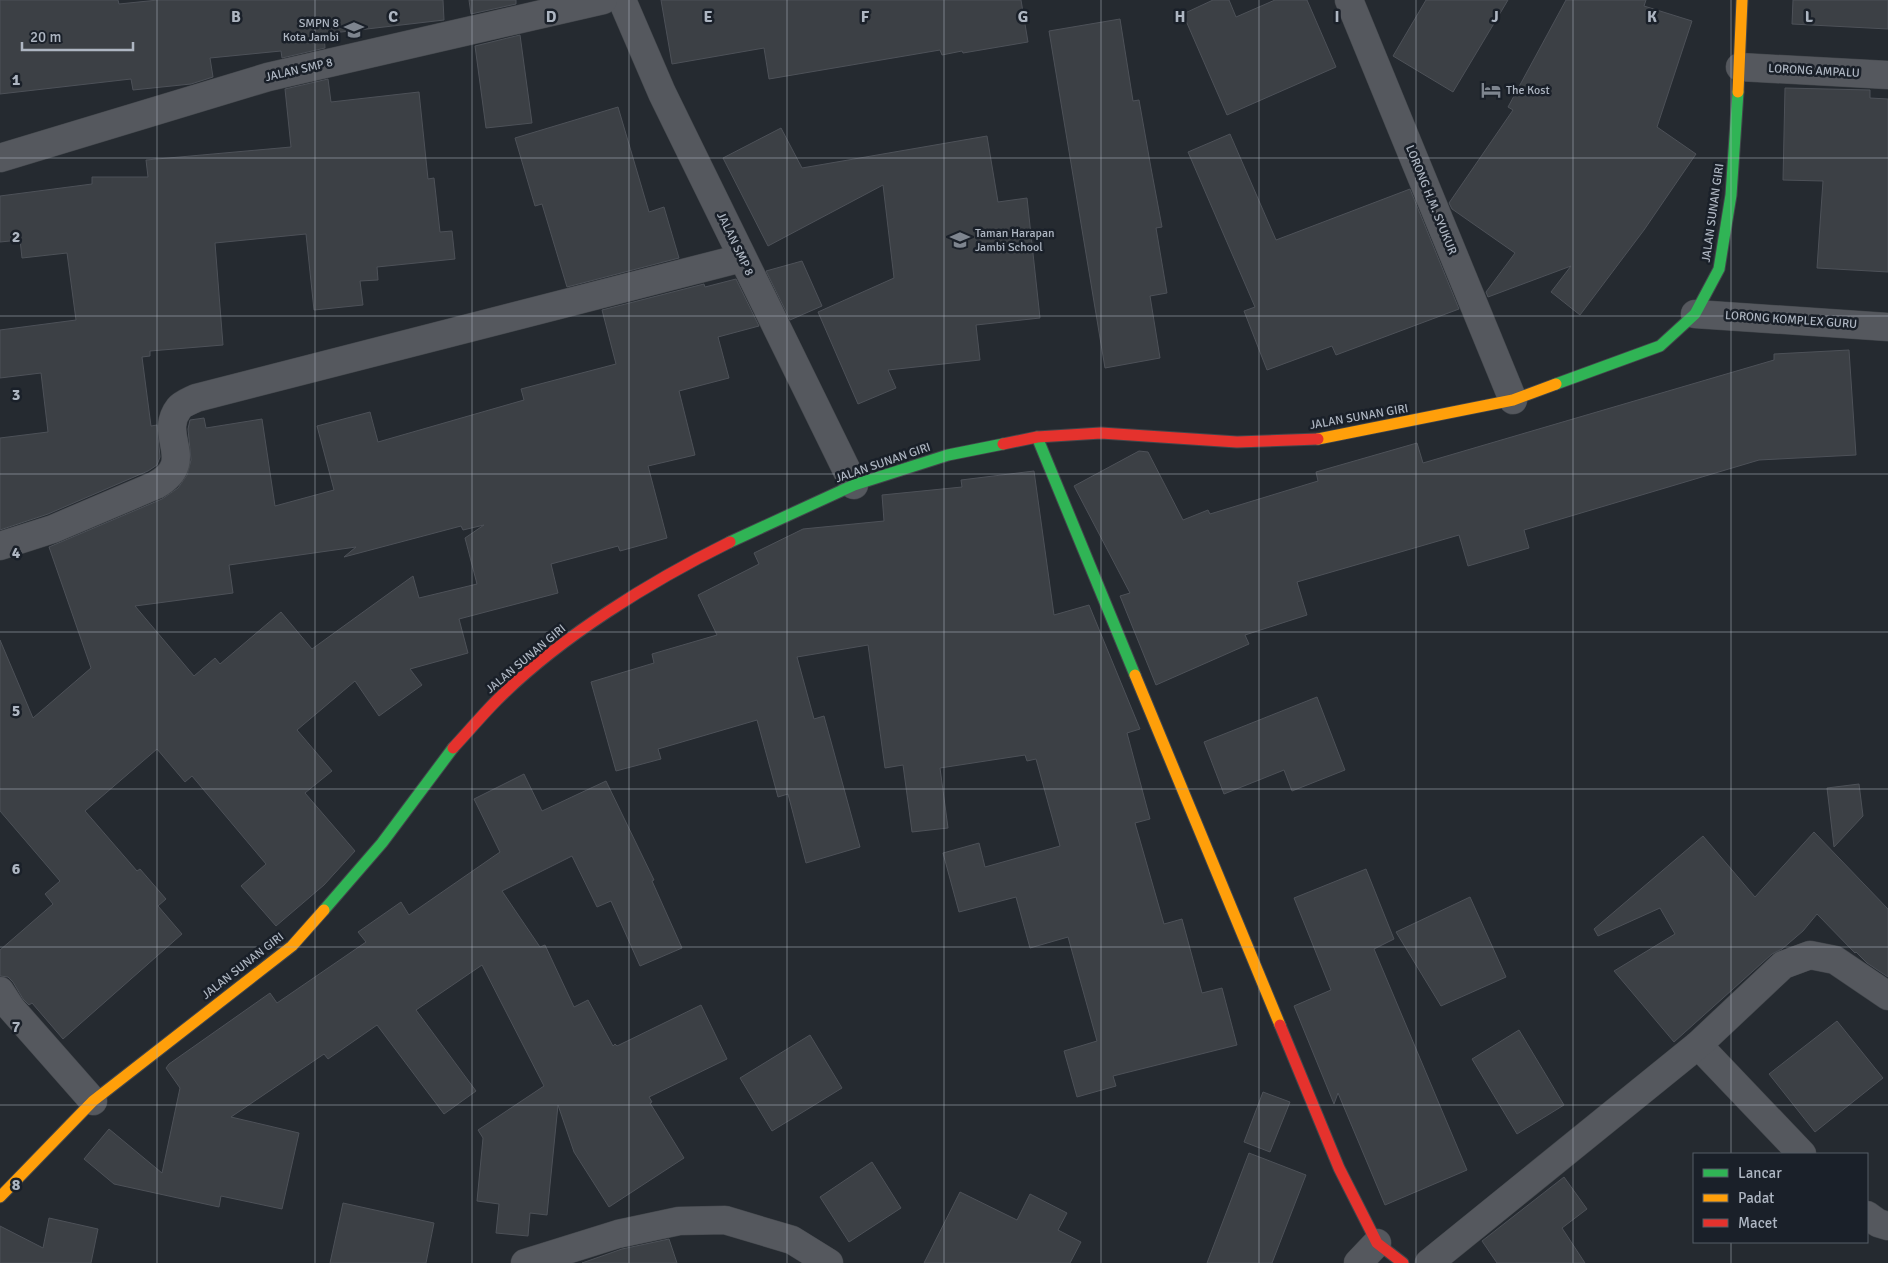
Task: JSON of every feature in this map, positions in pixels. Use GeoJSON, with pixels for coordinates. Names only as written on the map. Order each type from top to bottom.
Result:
{"type":"FeatureCollection","features":[{"type":"Feature","properties":{"kind":"street","name":"JALAN SMP 8"},"geometry":{"type":"LineString","coordinates":[[0,158],[268,77],[603,0]]}},
{"type":"Feature","properties":{"kind":"street","name":"JALAN SMP 8"},"geometry":{"type":"LineString","coordinates":[[622,0],[662,93],[854,486]]}},
{"type":"Feature","properties":{"kind":"street","name":"LORONG H.M. SYUKUR"},"geometry":{"type":"LineString","coordinates":[[1349,0],[1513,400]]}},
{"type":"Feature","properties":{"kind":"street","name":"JALAN SUNAN GIRI"},"geometry":{"type":"LineString","coordinates":[[0,1197],[93,1101],[292,946],[382,843],[446,755],[498,699],[556,649],[635,595],[728,543],[854,486],[948,455],[1037,438],[1101,433],[1237,442],[1321,439],[1513,400],[1660,346],[1695,314],[1720,269],[1731,195],[1740,67],[1742,0]]}},
{"type":"Feature","properties":{"kind":"street","name":"LORONG AMPALU"},"geometry":{"type":"LineString","coordinates":[[1740,67],[1888,75]]}},
{"type":"Feature","properties":{"kind":"street"},"geometry":{"type":"LineString","coordinates":[[0,546],[53,529],[156,485],[170,477],[176,465],[172,421],[180,407],[196,398],[742,258]]}},
{"type":"Feature","properties":{"kind":"street","name":"LORONG KOMPLEX GURU"},"geometry":{"type":"LineString","coordinates":[[1695,314],[1888,327]]}},
{"type":"Feature","properties":{"kind":"street"},"geometry":{"type":"LineString","coordinates":[[1037,438],[1335,1158],[1377,1243],[1403,1263]]}},
{"type":"Feature","properties":{"kind":"street"},"geometry":{"type":"LineString","coordinates":[[1429,1263],[1698,1045],[1783,965],[1810,955],[1835,960],[1888,996]]}},
{"type":"Feature","properties":{"kind":"street"},"geometry":{"type":"LineString","coordinates":[[0,991],[11,1008],[93,1101]]}},
{"type":"Feature","properties":{"kind":"street"},"geometry":{"type":"LineString","coordinates":[[1698,1045],[1801,1153]]}},
{"type":"Feature","properties":{"kind":"street"},"geometry":{"type":"LineString","coordinates":[[1868,1215],[1878,1224],[1888,1226]]}},
{"type":"Feature","properties":{"kind":"street"},"geometry":{"type":"LineString","coordinates":[[525,1263],[618,1234],[679,1221],[726,1220],[792,1240],[829,1263]]}},
{"type":"Feature","properties":{"kind":"street"},"geometry":{"type":"LineString","coordinates":[[1358,1263],[1377,1243]]}},
{"type":"Feature","properties":{"kind":"building"},"geometry":{"type":"Polygon","coordinates":[[[0,0],[118,0],[119,4],[158,0],[443,0],[444,20],[324,34],[325,48],[282,58],[281,51],[210,58],[213,77],[191,84],[133,90],[131,79],[0,94],[0,0]]]}},
{"type":"Feature","properties":{"kind":"building"},"geometry":{"type":"Polygon","coordinates":[[[469,0],[516,0],[516,4],[471,14],[469,0]]]}},
{"type":"Feature","properties":{"kind":"building"},"geometry":{"type":"Polygon","coordinates":[[[661,0],[1021,0],[1028,42],[942,55],[940,50],[769,79],[764,48],[672,64],[661,0]]]}},
{"type":"Feature","properties":{"kind":"building"},"geometry":{"type":"Polygon","coordinates":[[[1213,0],[1229,0],[1236,17],[1275,0],[1307,0],[1336,67],[1227,115],[1183,14],[1213,0]]]}},
{"type":"Feature","properties":{"kind":"building"},"geometry":{"type":"Polygon","coordinates":[[[1426,0],[1508,0],[1453,92],[1393,56],[1426,0]]]}},
{"type":"Feature","properties":{"kind":"building"},"geometry":{"type":"Polygon","coordinates":[[[1566,0],[1646,0],[1644,6],[1692,21],[1657,127],[1696,154],[1644,230],[1580,315],[1551,292],[1571,266],[1488,297],[1486,292],[1515,253],[1452,209],[1449,203],[1513,110],[1508,107],[1566,0]]]}},
{"type":"Feature","properties":{"kind":"building"},"geometry":{"type":"Polygon","coordinates":[[[1793,0],[1888,0],[1888,29],[1792,24],[1793,0]]]}},
{"type":"Feature","properties":{"kind":"building"},"geometry":{"type":"Polygon","coordinates":[[[1120,19],[1133,101],[1139,100],[1162,227],[1156,228],[1167,293],[1150,296],[1160,358],[1105,368],[1049,31],[1120,19]]]}},
{"type":"Feature","properties":{"kind":"building"},"geometry":{"type":"Polygon","coordinates":[[[520,35],[532,123],[486,128],[475,46],[520,35]]]}},
{"type":"Feature","properties":{"kind":"building"},"geometry":{"type":"Polygon","coordinates":[[[328,79],[331,102],[419,92],[428,179],[434,178],[440,232],[452,231],[455,259],[377,267],[378,280],[360,281],[363,305],[314,310],[306,234],[215,243],[223,345],[150,351],[150,356],[142,357],[151,426],[157,425],[160,457],[157,465],[148,471],[48,514],[0,530],[0,438],[48,432],[41,373],[0,378],[0,330],[76,320],[67,253],[22,258],[20,240],[0,242],[0,196],[92,184],[92,177],[148,177],[146,160],[291,147],[285,89],[328,79]]]}},
{"type":"Feature","properties":{"kind":"building"},"geometry":{"type":"Polygon","coordinates":[[[1785,88],[1870,90],[1870,98],[1888,99],[1888,272],[1817,268],[1823,181],[1783,180],[1785,88]]]}},
{"type":"Feature","properties":{"kind":"building"},"geometry":{"type":"Polygon","coordinates":[[[618,107],[649,212],[664,207],[679,258],[567,287],[542,204],[535,206],[515,138],[618,107]]]}},
{"type":"Feature","properties":{"kind":"building"},"geometry":{"type":"Polygon","coordinates":[[[781,128],[802,168],[987,136],[998,202],[1027,198],[1040,318],[976,325],[980,360],[888,370],[896,388],[858,404],[818,312],[894,278],[883,185],[768,246],[723,158],[781,128]]]}},
{"type":"Feature","properties":{"kind":"building"},"geometry":{"type":"Polygon","coordinates":[[[1230,134],[1276,240],[1410,189],[1459,309],[1336,355],[1332,346],[1267,370],[1244,311],[1255,307],[1188,152],[1230,134]]]}},
{"type":"Feature","properties":{"kind":"building"},"geometry":{"type":"Polygon","coordinates":[[[802,261],[822,306],[790,320],[766,271],[802,261]]]}},
{"type":"Feature","properties":{"kind":"building"},"geometry":{"type":"Polygon","coordinates":[[[736,279],[759,326],[718,337],[729,378],[679,391],[695,455],[648,466],[667,538],[620,551],[618,546],[551,564],[558,593],[459,619],[468,653],[410,669],[422,685],[379,716],[355,681],[297,730],[332,771],[305,793],[355,851],[324,885],[276,926],[241,886],[266,864],[192,776],[185,782],[157,749],[85,811],[137,871],[140,869],[166,899],[158,906],[182,934],[63,1039],[32,1003],[29,1005],[23,999],[8,977],[0,976],[0,950],[53,904],[45,894],[60,881],[0,811],[0,640],[33,718],[91,668],[49,547],[162,499],[178,488],[187,475],[191,460],[188,429],[190,420],[204,418],[206,428],[262,419],[275,506],[334,490],[317,426],[370,412],[378,442],[524,400],[521,389],[616,364],[602,310],[704,284],[705,287],[736,279]],[[484,525],[463,530],[461,526],[344,557],[356,547],[229,565],[233,593],[135,606],[194,676],[215,658],[220,664],[281,612],[312,649],[413,576],[419,598],[477,584],[465,538],[484,525]]]}},
{"type":"Feature","properties":{"kind":"building"},"geometry":{"type":"Polygon","coordinates":[[[1849,350],[1856,455],[1759,460],[1524,530],[1529,548],[1468,566],[1459,535],[1297,582],[1307,615],[1245,635],[1249,644],[1156,685],[1120,596],[1130,593],[1074,486],[1139,451],[1148,452],[1183,520],[1208,510],[1210,514],[1318,481],[1316,472],[1417,443],[1423,463],[1774,360],[1774,354],[1849,350]]]}},
{"type":"Feature","properties":{"kind":"building"},"geometry":{"type":"Polygon","coordinates":[[[1034,471],[1054,615],[1089,605],[1140,729],[1127,733],[1150,819],[1135,823],[1164,924],[1182,919],[1202,993],[1222,988],[1237,1045],[1113,1076],[1116,1086],[1077,1097],[1064,1051],[1097,1041],[1068,937],[1030,948],[1016,897],[959,912],[943,853],[979,843],[985,867],[1060,846],[1036,759],[1027,761],[1025,755],[940,768],[948,828],[912,832],[903,765],[885,768],[868,645],[797,657],[814,719],[824,716],[860,847],[806,863],[788,794],[778,797],[757,720],[658,749],[661,759],[616,771],[591,682],[654,663],[652,654],[717,635],[698,595],[759,564],[754,553],[803,529],[884,521],[882,495],[962,487],[961,480],[1034,471]]]}},
{"type":"Feature","properties":{"kind":"building"},"geometry":{"type":"Polygon","coordinates":[[[1317,697],[1345,770],[1292,791],[1284,770],[1224,794],[1204,742],[1317,697]]]}},
{"type":"Feature","properties":{"kind":"building"},"geometry":{"type":"Polygon","coordinates":[[[524,774],[542,811],[606,781],[654,880],[652,881],[682,948],[640,966],[611,901],[597,907],[572,856],[502,891],[540,947],[545,945],[574,1007],[588,1000],[613,1046],[615,1044],[617,1046],[701,1005],[727,1059],[649,1097],[652,1102],[650,1103],[684,1158],[609,1207],[574,1152],[558,1105],[547,1215],[530,1213],[528,1236],[496,1233],[499,1204],[477,1201],[483,1138],[478,1130],[544,1086],[482,965],[416,1010],[476,1091],[444,1114],[377,1025],[328,1059],[324,1054],[231,1117],[299,1133],[282,1209],[221,1196],[219,1207],[114,1184],[84,1159],[109,1129],[162,1173],[180,1088],[166,1068],[169,1064],[270,993],[277,1003],[366,942],[358,932],[401,902],[409,915],[500,852],[474,799],[524,774]]]}},
{"type":"Feature","properties":{"kind":"building"},"geometry":{"type":"Polygon","coordinates":[[[1859,784],[1863,816],[1834,847],[1827,788],[1859,784]]]}},
{"type":"Feature","properties":{"kind":"building"},"geometry":{"type":"Polygon","coordinates":[[[1814,832],[1888,909],[1888,977],[1855,953],[1817,914],[1803,931],[1782,949],[1772,954],[1674,1042],[1614,971],[1675,934],[1660,908],[1598,936],[1594,929],[1703,836],[1755,897],[1814,832]]]}},
{"type":"Feature","properties":{"kind":"building"},"geometry":{"type":"Polygon","coordinates":[[[1366,869],[1394,939],[1374,949],[1467,1170],[1385,1205],[1338,1093],[1334,1104],[1294,1006],[1331,990],[1294,898],[1366,869]]]}},
{"type":"Feature","properties":{"kind":"building"},"geometry":{"type":"Polygon","coordinates":[[[1470,897],[1506,977],[1441,1006],[1396,932],[1470,897]]]}},
{"type":"Feature","properties":{"kind":"building"},"geometry":{"type":"Polygon","coordinates":[[[1837,1021],[1883,1078],[1815,1132],[1769,1074],[1837,1021]]]}},
{"type":"Feature","properties":{"kind":"building"},"geometry":{"type":"Polygon","coordinates":[[[1519,1030],[1564,1105],[1517,1134],[1472,1059],[1519,1030]]]}},
{"type":"Feature","properties":{"kind":"building"},"geometry":{"type":"Polygon","coordinates":[[[810,1035],[842,1088],[772,1131],[740,1078],[810,1035]]]}},
{"type":"Feature","properties":{"kind":"building"},"geometry":{"type":"Polygon","coordinates":[[[1263,1092],[1290,1102],[1270,1152],[1244,1142],[1263,1092]]]}},
{"type":"Feature","properties":{"kind":"building"},"geometry":{"type":"Polygon","coordinates":[[[1249,1153],[1306,1175],[1272,1263],[1207,1263],[1249,1153]]]}},
{"type":"Feature","properties":{"kind":"building"},"geometry":{"type":"Polygon","coordinates":[[[872,1162],[901,1208],[849,1242],[820,1197],[872,1162]]]}},
{"type":"Feature","properties":{"kind":"building"},"geometry":{"type":"Polygon","coordinates":[[[1564,1177],[1587,1209],[1562,1228],[1585,1263],[1497,1263],[1482,1241],[1564,1177]]]}},
{"type":"Feature","properties":{"kind":"building"},"geometry":{"type":"Polygon","coordinates":[[[960,1192],[1017,1220],[1030,1194],[1067,1213],[1058,1230],[1081,1242],[1070,1263],[924,1263],[960,1192]]]}},
{"type":"Feature","properties":{"kind":"building"},"geometry":{"type":"Polygon","coordinates":[[[343,1203],[434,1223],[426,1263],[330,1263],[343,1203]]]}},
{"type":"Feature","properties":{"kind":"building"},"geometry":{"type":"Polygon","coordinates":[[[49,1218],[98,1229],[91,1263],[0,1263],[0,1226],[43,1248],[49,1218]]]}},
{"type":"Feature","properties":{"kind":"building"},"geometry":{"type":"Polygon","coordinates":[[[669,1239],[677,1263],[582,1263],[622,1249],[669,1239]]]}},
{"type":"Feature","properties":{"kind":"traffic: fast"},"geometry":{"type":"LineString","coordinates":[[1556,384],[1660,346],[1695,314],[1719,269],[1731,195],[1738,92]]}},
{"type":"Feature","properties":{"kind":"traffic: fast"},"geometry":{"type":"LineString","coordinates":[[1037,437],[1135,675]]}},
{"type":"Feature","properties":{"kind":"traffic: fast"},"geometry":{"type":"LineString","coordinates":[[730,542],[854,485],[948,455],[1003,444]]}},
{"type":"Feature","properties":{"kind":"traffic: fast"},"geometry":{"type":"LineString","coordinates":[[324,910],[382,843],[453,748]]}},
{"type":"Feature","properties":{"kind":"traffic: slow"},"geometry":{"type":"LineString","coordinates":[[1738,92],[1742,0]]}},
{"type":"Feature","properties":{"kind":"traffic: slow"},"geometry":{"type":"LineString","coordinates":[[1318,439],[1513,400],[1556,384]]}},
{"type":"Feature","properties":{"kind":"traffic: slow"},"geometry":{"type":"LineString","coordinates":[[1135,675],[1280,1025]]}},
{"type":"Feature","properties":{"kind":"traffic: slow"},"geometry":{"type":"LineString","coordinates":[[0,1197],[93,1101],[292,946],[324,910]]}},
{"type":"Feature","properties":{"kind":"traffic: jam"},"geometry":{"type":"LineString","coordinates":[[1003,444],[1037,437],[1101,433],[1237,442],[1318,439]]}},
{"type":"Feature","properties":{"kind":"traffic: jam"},"geometry":{"type":"LineString","coordinates":[[453,748],[491,706],[549,654],[638,593],[669,574],[730,542]]}},
{"type":"Feature","properties":{"kind":"traffic: jam"},"geometry":{"type":"LineString","coordinates":[[1280,1025],[1339,1168],[1377,1243],[1403,1263]]}},
{"type":"Feature","properties":{"kind":"place","name":"SMPN 8 Kota Jambi"},"geometry":{"type":"Point","coordinates":[354,30]}},
{"type":"Feature","properties":{"kind":"place","name":"The Kost"},"geometry":{"type":"Point","coordinates":[1491,90]}},
{"type":"Feature","properties":{"kind":"place","name":"Taman Harapan Jambi School"},"geometry":{"type":"Point","coordinates":[960,240]}}]}
